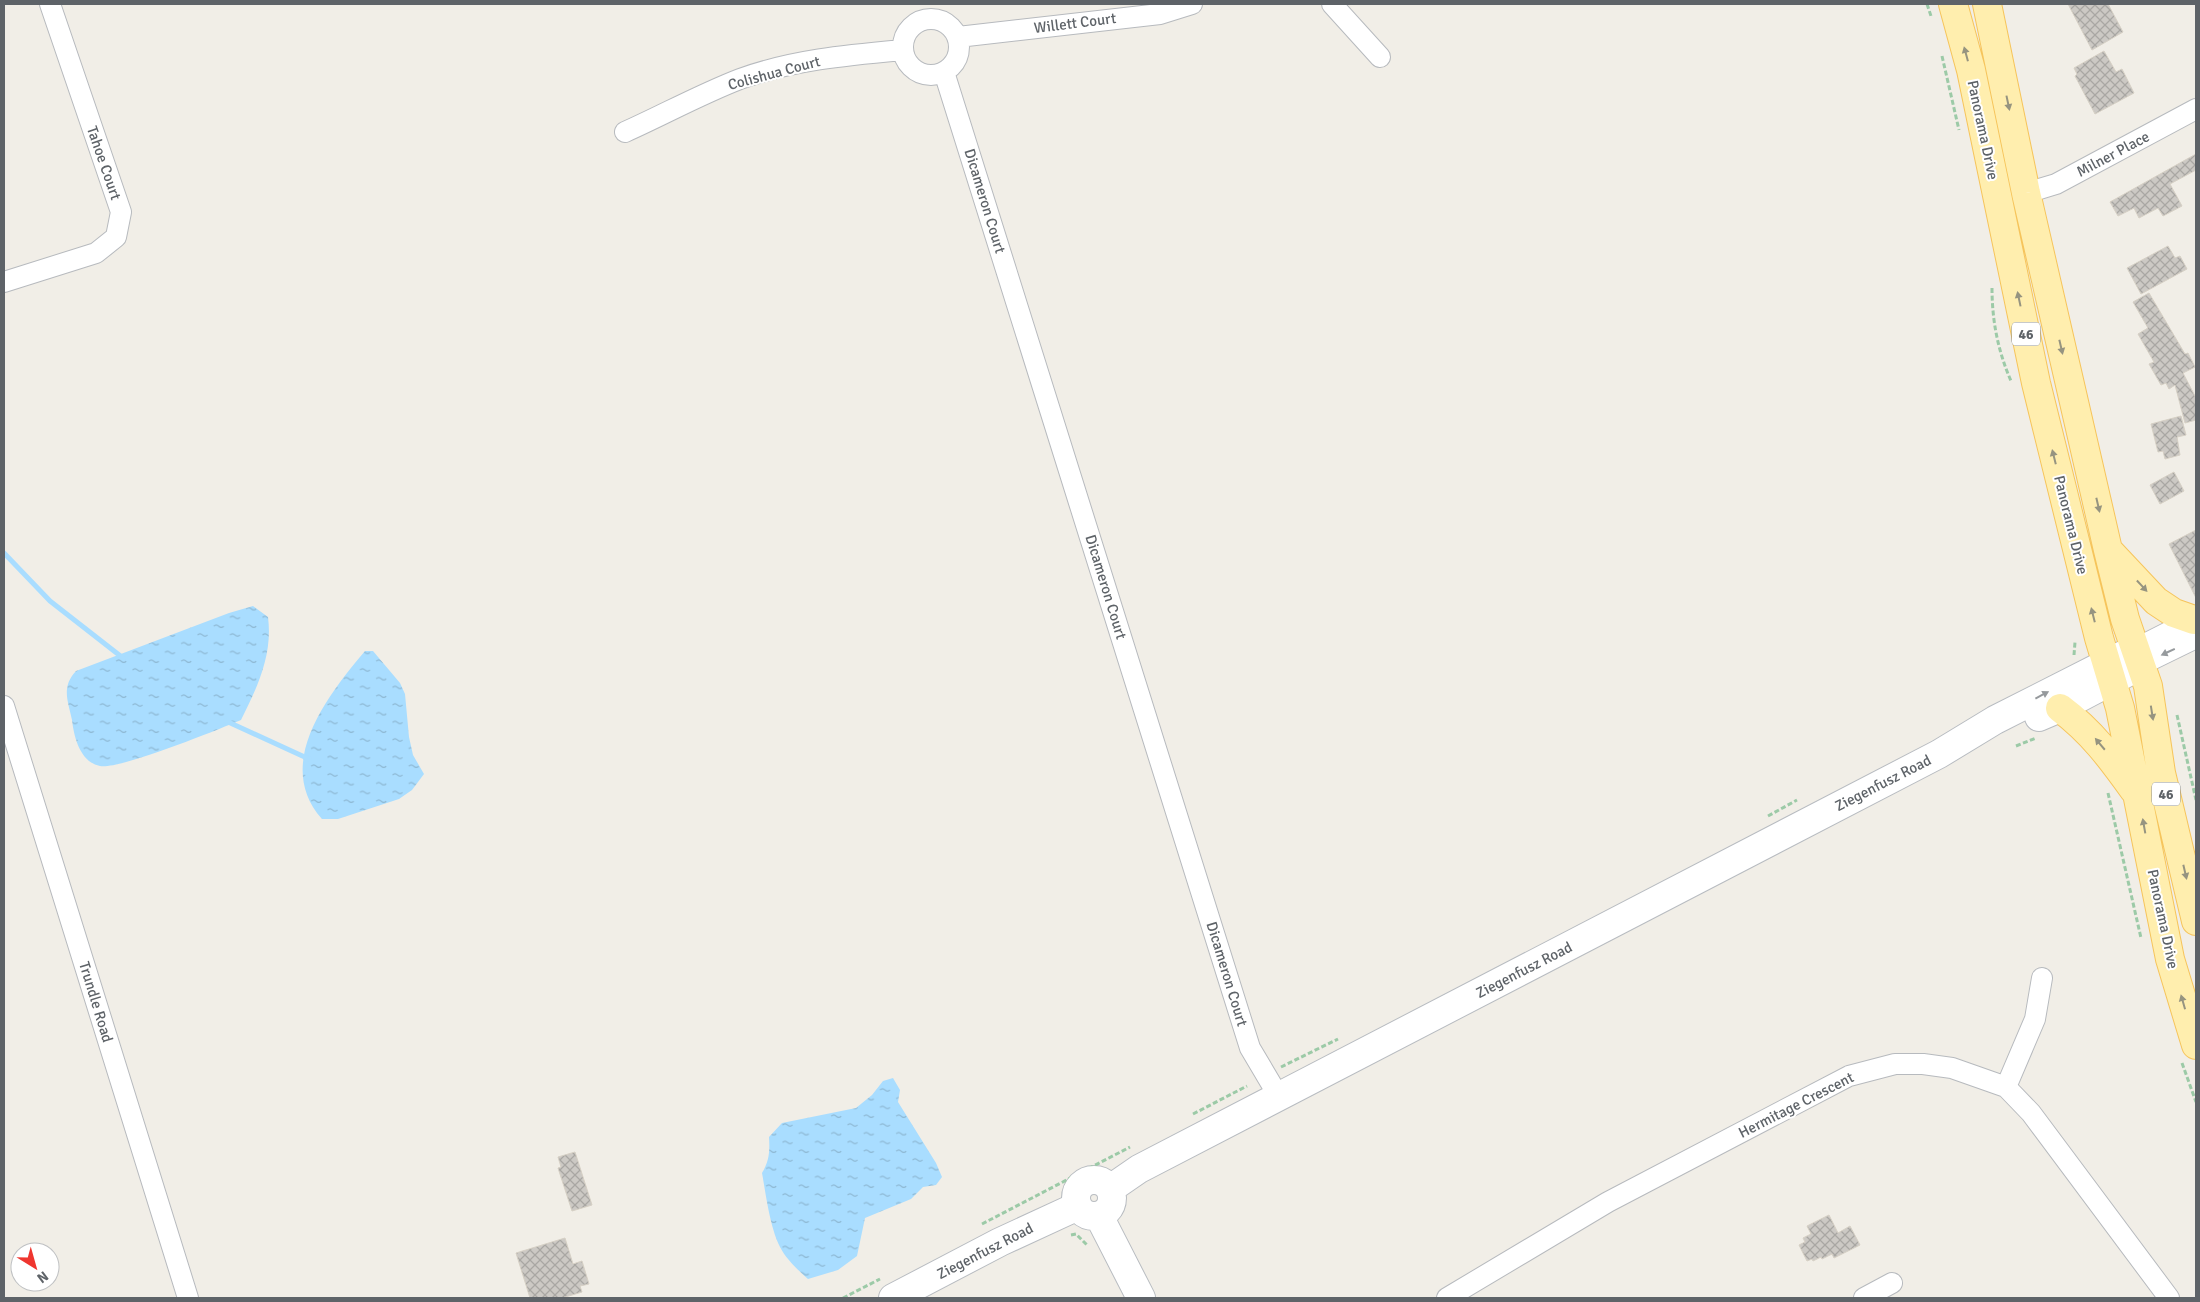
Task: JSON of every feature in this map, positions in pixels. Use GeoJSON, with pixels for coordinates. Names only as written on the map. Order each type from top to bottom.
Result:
{"type":"FeatureCollection","features":[{"type":"Feature","properties":{"kind":"main road","name":"Panorama Drive"},"geometry":{"type":"LineString","coordinates":[[1987,4],[2026,193],[2108,550],[2125,619],[2148,686],[2161,773],[2196,921]]}},
{"type":"Feature","properties":{"kind":"main road","name":"Panorama Drive"},"geometry":{"type":"LineString","coordinates":[[1943,12],[1971,70],[2036,383],[2109,672],[2120,708],[2189,1052]]}},
{"type":"Feature","properties":{"kind":"main road"},"geometry":{"type":"LineString","coordinates":[[2108,550],[2156,601],[2195,625]]}},
{"type":"Feature","properties":{"kind":"main road"},"geometry":{"type":"LineString","coordinates":[[2060,708],[2087,730],[2102,746],[2139,798]]}},
{"type":"Feature","properties":{"kind":"street","name":"Tahoe Court"},"geometry":{"type":"LineString","coordinates":[[4,282],[96,253],[116,237],[121,212],[50,4]]}},
{"type":"Feature","properties":{"kind":"street","name":"Willett Court"},"geometry":{"type":"LineString","coordinates":[[958,37],[1160,14],[1192,4]]}},
{"type":"Feature","properties":{"kind":"street"},"geometry":{"type":"LineString","coordinates":[[1332,4],[1380,57]]}},
{"type":"Feature","properties":{"kind":"street"},"geometry":{"type":"LineString","coordinates":[[923,11],[941,20],[954,30],[959,43],[954,63],[944,72],[929,76],[914,70],[904,57],[902,50],[906,33],[918,21],[923,11]]}},
{"type":"Feature","properties":{"kind":"street","name":"Colishua Court"},"geometry":{"type":"LineString","coordinates":[[625,132],[742,79],[807,62],[902,50]]}},
{"type":"Feature","properties":{"kind":"street","name":"Dicameron Court"},"geometry":{"type":"LineString","coordinates":[[944,72],[1250,1048],[1279,1097]]}},
{"type":"Feature","properties":{"kind":"street","name":"Milner Place"},"geometry":{"type":"LineString","coordinates":[[2026,193],[2056,184],[2196,108]]}},
{"type":"Feature","properties":{"kind":"street"},"geometry":{"type":"LineString","coordinates":[[2138,657],[2195,625]]}},
{"type":"Feature","properties":{"kind":"street","name":"Ziegenfusz Road"},"geometry":{"type":"LineString","coordinates":[[890,1287],[1000,1242],[1088,1211],[1105,1212],[1112,1202],[1110,1190],[1139,1169],[1939,754],[1995,720],[2109,672],[2138,657]]}},
{"type":"Feature","properties":{"kind":"street","name":"Ziegenfusz Road"},"geometry":{"type":"LineString","coordinates":[[1939,754],[2060,708],[2109,672]]}},
{"type":"Feature","properties":{"kind":"street","name":"Trundle Road"},"geometry":{"type":"LineString","coordinates":[[4,706],[188,1298]]}},
{"type":"Feature","properties":{"kind":"street"},"geometry":{"type":"LineString","coordinates":[[2006,1087],[2035,1018],[2042,978]]}},
{"type":"Feature","properties":{"kind":"street","name":"Hermitage Crescent"},"geometry":{"type":"LineString","coordinates":[[1447,1298],[1608,1202],[1849,1076],[1895,1064],[1923,1064],[1952,1068],[2006,1087],[2031,1113],[2169,1298]]}},
{"type":"Feature","properties":{"kind":"street"},"geometry":{"type":"LineString","coordinates":[[1088,1211],[1140,1298]]}},
{"type":"Feature","properties":{"kind":"street"},"geometry":{"type":"LineString","coordinates":[[1864,1298],[1892,1284]]}},
{"type":"Feature","properties":{"kind":"path"},"geometry":{"type":"LineString","coordinates":[[1927,4],[1943,12]]}},
{"type":"Feature","properties":{"kind":"path"},"geometry":{"type":"LineString","coordinates":[[1940,48],[1960,133]]}},
{"type":"Feature","properties":{"kind":"path"},"geometry":{"type":"LineString","coordinates":[[1992,285],[1992,313],[1998,348],[2014,386]]}},
{"type":"Feature","properties":{"kind":"path"},"geometry":{"type":"LineString","coordinates":[[2070,662],[2076,648],[2074,636]]}},
{"type":"Feature","properties":{"kind":"path"},"geometry":{"type":"LineString","coordinates":[[2175,708],[2196,800]]}},
{"type":"Feature","properties":{"kind":"path"},"geometry":{"type":"LineString","coordinates":[[2016,746],[2032,741],[2040,736]]}},
{"type":"Feature","properties":{"kind":"path"},"geometry":{"type":"LineString","coordinates":[[2107,789],[2142,941]]}},
{"type":"Feature","properties":{"kind":"path"},"geometry":{"type":"LineString","coordinates":[[1761,821],[1776,811],[1805,797]]}},
{"type":"Feature","properties":{"kind":"path"},"geometry":{"type":"LineString","coordinates":[[1276,1069],[1338,1038]]}},
{"type":"Feature","properties":{"kind":"path"},"geometry":{"type":"LineString","coordinates":[[2189,1052],[2196,1102]]}},
{"type":"Feature","properties":{"kind":"path"},"geometry":{"type":"LineString","coordinates":[[1186,1118],[1247,1086]]}},
{"type":"Feature","properties":{"kind":"path"},"geometry":{"type":"LineString","coordinates":[[974,1229],[1135,1144]]}},
{"type":"Feature","properties":{"kind":"path"},"geometry":{"type":"LineString","coordinates":[[1067,1236],[1076,1234],[1086,1242],[1090,1250]]}},
{"type":"Feature","properties":{"kind":"path"},"geometry":{"type":"LineString","coordinates":[[843,1298],[890,1287]]}},
{"type":"Feature","properties":{"kind":"water"},"geometry":{"type":"Polygon","coordinates":[[[253,606],[268,617],[268,645],[258,683],[241,720],[127,762],[111,766],[100,766],[87,760],[76,741],[67,694],[68,683],[76,671],[229,613],[253,606]]]}},
{"type":"Feature","properties":{"kind":"water"},"geometry":{"type":"Polygon","coordinates":[[[365,651],[373,651],[400,683],[405,694],[409,737],[413,755],[424,774],[412,790],[399,799],[338,819],[322,819],[308,798],[303,776],[304,753],[311,731],[322,709],[365,651]]]}},
{"type":"Feature","properties":{"kind":"water"},"geometry":{"type":"Polygon","coordinates":[[[893,1078],[900,1090],[898,1102],[936,1163],[942,1177],[936,1185],[923,1187],[911,1199],[865,1218],[857,1256],[838,1270],[808,1279],[786,1256],[780,1247],[774,1230],[762,1173],[769,1156],[769,1137],[782,1123],[856,1108],[872,1095],[883,1081],[893,1078]]]}},
{"type":"Feature","properties":{"kind":"building"},"geometry":{"type":"Polygon","coordinates":[[[2068,4],[2108,4],[2123,32],[2092,50],[2068,4]]]}},
{"type":"Feature","properties":{"kind":"building"},"geometry":{"type":"Polygon","coordinates":[[[2104,51],[2116,72],[2122,69],[2134,93],[2095,114],[2075,76],[2077,74],[2074,68],[2104,51]]]}},
{"type":"Feature","properties":{"kind":"building"},"geometry":{"type":"Polygon","coordinates":[[[2196,154],[2196,170],[2170,184],[2182,206],[2163,216],[2158,208],[2139,218],[2134,208],[2118,216],[2110,202],[2196,154]]]}},
{"type":"Feature","properties":{"kind":"building"},"geometry":{"type":"Polygon","coordinates":[[[2168,246],[2175,258],[2180,256],[2187,269],[2141,294],[2127,268],[2168,246]]]}},
{"type":"Feature","properties":{"kind":"building"},"geometry":{"type":"Polygon","coordinates":[[[2149,293],[2185,354],[2188,353],[2195,367],[2183,373],[2196,398],[2196,420],[2185,423],[2175,385],[2169,389],[2166,383],[2161,385],[2149,364],[2154,362],[2138,334],[2148,328],[2133,302],[2149,293]]]}},
{"type":"Feature","properties":{"kind":"building"},"geometry":{"type":"Polygon","coordinates":[[[2181,416],[2186,435],[2177,437],[2180,455],[2165,459],[2163,451],[2158,452],[2151,424],[2181,416]]]}},
{"type":"Feature","properties":{"kind":"building"},"geometry":{"type":"Polygon","coordinates":[[[2174,472],[2184,491],[2160,504],[2150,485],[2174,472]]]}},
{"type":"Feature","properties":{"kind":"building"},"geometry":{"type":"Polygon","coordinates":[[[2196,530],[2196,598],[2169,544],[2196,530]]]}},
{"type":"Feature","properties":{"kind":"building"},"geometry":{"type":"Polygon","coordinates":[[[575,1152],[592,1205],[572,1211],[558,1168],[561,1167],[558,1157],[575,1152]]]}},
{"type":"Feature","properties":{"kind":"building"},"geometry":{"type":"Polygon","coordinates":[[[1829,1215],[1838,1233],[1850,1226],[1860,1245],[1834,1258],[1832,1254],[1822,1259],[1821,1257],[1813,1261],[1812,1259],[1807,1261],[1799,1245],[1805,1242],[1803,1238],[1811,1234],[1807,1226],[1829,1215]]]}},
{"type":"Feature","properties":{"kind":"building"},"geometry":{"type":"Polygon","coordinates":[[[565,1238],[573,1264],[582,1261],[589,1284],[580,1286],[582,1292],[562,1298],[530,1298],[516,1253],[565,1238]]]}},
{"type":"Feature","properties":{"kind":"waterway"},"geometry":{"type":"LineString","coordinates":[[4,553],[50,601],[123,658]]}},
{"type":"Feature","properties":{"kind":"waterway"},"geometry":{"type":"LineString","coordinates":[[226,721],[309,759]]}}]}
